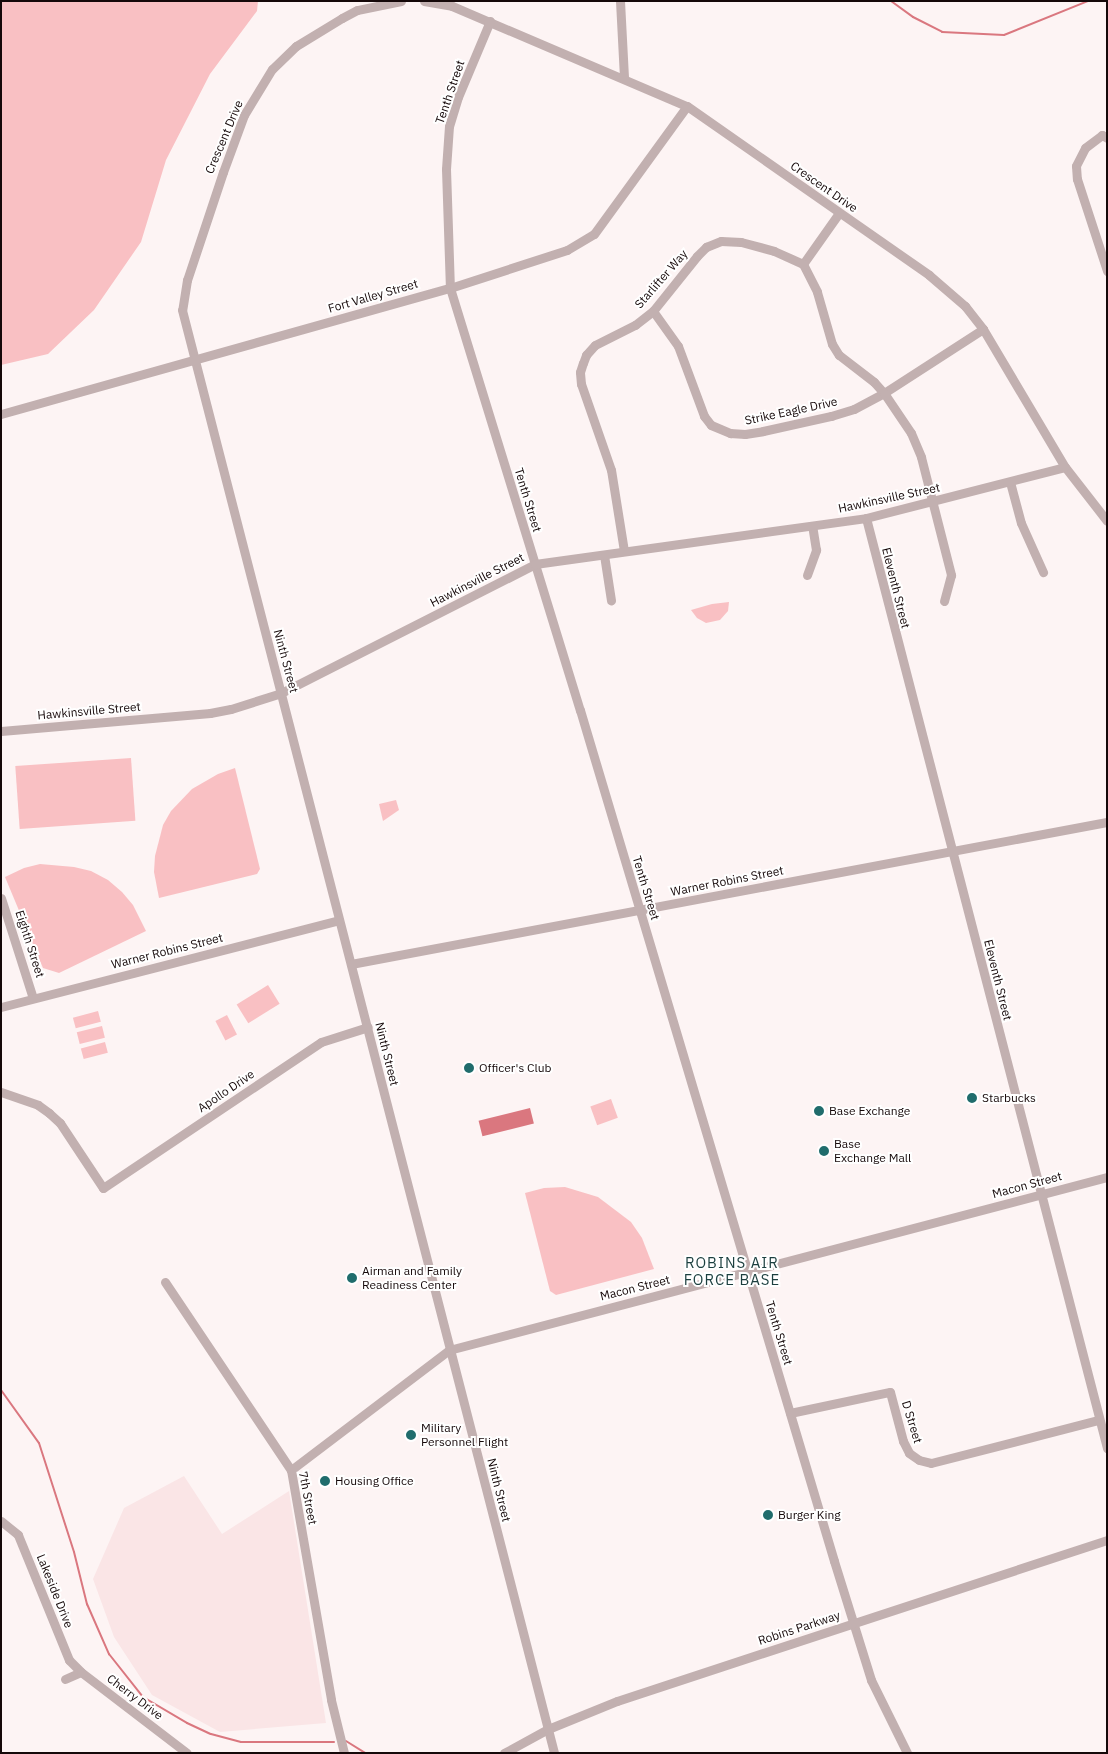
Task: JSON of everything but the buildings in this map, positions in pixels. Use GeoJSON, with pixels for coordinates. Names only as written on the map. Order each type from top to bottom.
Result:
{"type":"FeatureCollection","features":[{"type":"Feature","properties":{"kind":"street","name":"Crescent Drive"},"geometry":{"type":"LineString","coordinates":[[195,361],[182,310],[187,280],[222,172],[244,115],[272,69],[296,46],[357,10],[401,1]]}},
{"type":"Feature","properties":{"kind":"street","name":"Crescent Drive"},"geometry":{"type":"LineString","coordinates":[[424,1],[452,6],[490,21],[687,106],[950,292],[983,329],[1066,467],[1107,521]]}},
{"type":"Feature","properties":{"kind":"street"},"geometry":{"type":"LineString","coordinates":[[620,1],[624,78]]}},
{"type":"Feature","properties":{"kind":"street","name":"Tenth Street"},"geometry":{"type":"LineString","coordinates":[[490,21],[458,96],[449,126],[446,169],[450,288],[871,1680],[907,1753]]}},
{"type":"Feature","properties":{"kind":"street","name":"Fort Valley Street"},"geometry":{"type":"LineString","coordinates":[[1,414],[195,361],[450,288],[557,255],[594,234],[687,106]]}},
{"type":"Feature","properties":{"kind":"street"},"geometry":{"type":"LineString","coordinates":[[1104,136],[1084,148],[1076,166],[1077,179],[1107,271]]}},
{"type":"Feature","properties":{"kind":"street"},"geometry":{"type":"LineString","coordinates":[[839,213],[803,264],[817,292],[832,344],[839,355],[874,382],[884,393],[910,433],[921,457],[950,575],[944,601]]}},
{"type":"Feature","properties":{"kind":"street","name":"Starlifter Way"},"geometry":{"type":"LineString","coordinates":[[624,551],[611,470],[585,397],[580,372],[586,355],[595,345],[635,324],[653,311],[706,247],[721,241],[741,242],[774,251],[803,264]]}},
{"type":"Feature","properties":{"kind":"street","name":"Strike Eagle Drive"},"geometry":{"type":"LineString","coordinates":[[653,311],[667,328],[678,346],[704,416],[720,430],[746,434],[831,416],[854,409],[884,393],[983,329]]}},
{"type":"Feature","properties":{"kind":"street","name":"Ninth Street"},"geometry":{"type":"LineString","coordinates":[[195,361],[554,1753]]}},
{"type":"Feature","properties":{"kind":"street","name":"Hawkinsville Street"},"geometry":{"type":"LineString","coordinates":[[1,731],[210,713],[231,709],[282,693],[535,564],[866,518],[1066,467]]}},
{"type":"Feature","properties":{"kind":"street"},"geometry":{"type":"LineString","coordinates":[[1010,482],[1021,523],[1043,572]]}},
{"type":"Feature","properties":{"kind":"street","name":"Eleventh Street"},"geometry":{"type":"LineString","coordinates":[[866,518],[1107,1448]]}},
{"type":"Feature","properties":{"kind":"street"},"geometry":{"type":"LineString","coordinates":[[807,575],[816,550],[812,526]]}},
{"type":"Feature","properties":{"kind":"street"},"geometry":{"type":"LineString","coordinates":[[604,555],[611,600]]}},
{"type":"Feature","properties":{"kind":"street","name":"Warner Robins Street"},"geometry":{"type":"LineString","coordinates":[[351,964],[1107,822]]}},
{"type":"Feature","properties":{"kind":"street","name":"Eighth Street"},"geometry":{"type":"LineString","coordinates":[[1,898],[33,998]]}},
{"type":"Feature","properties":{"kind":"street","name":"Warner Robins Street"},"geometry":{"type":"LineString","coordinates":[[1,1007],[339,920]]}},
{"type":"Feature","properties":{"kind":"street","name":"Apollo Drive"},"geometry":{"type":"LineString","coordinates":[[1,1092],[38,1105],[49,1112],[60,1123],[103,1188],[321,1042],[368,1027]]}},
{"type":"Feature","properties":{"kind":"street","name":"Macon Street"},"geometry":{"type":"LineString","coordinates":[[291,1470],[450,1350],[1107,1178]]}},
{"type":"Feature","properties":{"kind":"street","name":"7th Street"},"geometry":{"type":"LineString","coordinates":[[165,1282],[291,1470],[331,1700],[344,1753]]}},
{"type":"Feature","properties":{"kind":"street","name":"D Street"},"geometry":{"type":"LineString","coordinates":[[790,1413],[890,1392],[903,1441],[909,1453],[919,1460],[931,1463],[1099,1420]]}},
{"type":"Feature","properties":{"kind":"street","name":"Lakeside Drive"},"geometry":{"type":"LineString","coordinates":[[1,1522],[18,1535],[70,1660],[81,1672]]}},
{"type":"Feature","properties":{"kind":"street","name":"Robins Parkway"},"geometry":{"type":"LineString","coordinates":[[504,1753],[548,1729],[617,1701],[1107,1540]]}},
{"type":"Feature","properties":{"kind":"street"},"geometry":{"type":"LineString","coordinates":[[65,1679],[81,1672]]}},
{"type":"Feature","properties":{"kind":"street","name":"Cherry Drive"},"geometry":{"type":"LineString","coordinates":[[81,1672],[187,1753]]}},
{"type":"Feature","properties":{"kind":"shaded area"},"geometry":{"type":"Polygon","coordinates":[[[1,1],[258,1],[257,11],[210,74],[166,160],[141,242],[94,310],[48,354],[1,365],[1,1]]]}},
{"type":"Feature","properties":{"kind":"shaded area"},"geometry":{"type":"Polygon","coordinates":[[[729,602],[728,611],[720,620],[706,623],[697,618],[691,610],[712,604],[729,602]]]}},
{"type":"Feature","properties":{"kind":"shaded area"},"geometry":{"type":"Polygon","coordinates":[[[131,758],[135,821],[20,829],[15,766],[131,758]]]}},
{"type":"Feature","properties":{"kind":"shaded area"},"geometry":{"type":"Polygon","coordinates":[[[235,768],[260,869],[257,874],[159,898],[154,872],[155,856],[163,825],[171,811],[192,789],[218,774],[235,768]]]}},
{"type":"Feature","properties":{"kind":"shaded area"},"geometry":{"type":"Polygon","coordinates":[[[396,800],[399,810],[383,821],[379,804],[396,800]]]}},
{"type":"Feature","properties":{"kind":"shaded area"},"geometry":{"type":"Polygon","coordinates":[[[40,864],[74,867],[91,871],[108,880],[133,905],[146,931],[59,973],[43,968],[5,877],[24,868],[40,864]]]}},
{"type":"Feature","properties":{"kind":"shaded area"},"geometry":{"type":"Polygon","coordinates":[[[268,985],[280,1004],[248,1023],[237,1005],[268,985]]]}},
{"type":"Feature","properties":{"kind":"shaded area"},"geometry":{"type":"Polygon","coordinates":[[[98,1011],[101,1022],[76,1028],[73,1018],[98,1011]]]}},
{"type":"Feature","properties":{"kind":"shaded area"},"geometry":{"type":"Polygon","coordinates":[[[227,1015],[237,1035],[225,1041],[215,1021],[227,1015]]]}},
{"type":"Feature","properties":{"kind":"shaded area"},"geometry":{"type":"Polygon","coordinates":[[[102,1026],[105,1038],[80,1044],[77,1032],[102,1026]]]}},
{"type":"Feature","properties":{"kind":"shaded area"},"geometry":{"type":"Polygon","coordinates":[[[105,1042],[108,1053],[84,1059],[81,1048],[105,1042]]]}},
{"type":"Feature","properties":{"kind":"shaded area"},"geometry":{"type":"Polygon","coordinates":[[[611,1099],[618,1118],[597,1125],[590,1107],[611,1099]]]}},
{"type":"Feature","properties":{"kind":"shaded area"},"geometry":{"type":"Polygon","coordinates":[[[530,1108],[534,1124],[482,1136],[479,1121],[530,1108]]]}},
{"type":"Feature","properties":{"kind":"shaded area"},"geometry":{"type":"Polygon","coordinates":[[[565,1187],[598,1197],[631,1222],[642,1238],[654,1269],[556,1295],[550,1291],[525,1193],[544,1188],[565,1187]]]}},
{"type":"Feature","properties":{"kind":"shaded area"},"geometry":{"type":"Polygon","coordinates":[[[184,1476],[222,1534],[289,1491],[326,1723],[220,1732],[152,1695],[114,1637],[93,1579],[124,1508],[184,1476]]]}},
{"type":"Feature","properties":{"kind":"waterway"},"geometry":{"type":"LineString","coordinates":[[891,1],[913,17],[942,32],[1004,35],[1088,1]]}},
{"type":"Feature","properties":{"kind":"waterway"},"geometry":{"type":"LineString","coordinates":[[1,1390],[39,1443],[74,1552],[87,1604],[109,1654],[143,1697],[187,1723],[211,1734],[241,1742],[334,1742]]}},
{"type":"Feature","properties":{"kind":"waterway"},"geometry":{"type":"LineString","coordinates":[[346,1741],[365,1753]]}},
{"type":"Feature","properties":{"kind":"place","name":"Officer's Club"},"geometry":{"type":"Point","coordinates":[469,1068]}},
{"type":"Feature","properties":{"kind":"place","name":"Starbucks"},"geometry":{"type":"Point","coordinates":[972,1098]}},
{"type":"Feature","properties":{"kind":"place","name":"Base Exchange"},"geometry":{"type":"Point","coordinates":[819,1111]}},
{"type":"Feature","properties":{"kind":"place","name":"Base Exchange Mall"},"geometry":{"type":"Point","coordinates":[824,1151]}},
{"type":"Feature","properties":{"kind":"place","name":"Airman and Family Readiness Center"},"geometry":{"type":"Point","coordinates":[352,1278]}},
{"type":"Feature","properties":{"kind":"place","name":"Military Personnel Flight"},"geometry":{"type":"Point","coordinates":[411,1435]}},
{"type":"Feature","properties":{"kind":"place","name":"Housing Office"},"geometry":{"type":"Point","coordinates":[325,1481]}},
{"type":"Feature","properties":{"kind":"place","name":"Burger King"},"geometry":{"type":"Point","coordinates":[768,1515]}},
{"type":"Feature","properties":{"kind":"district","name":"ROBINS AIR FORCE BASE"},"geometry":{"type":"Point","coordinates":[732,1270]}}]}
